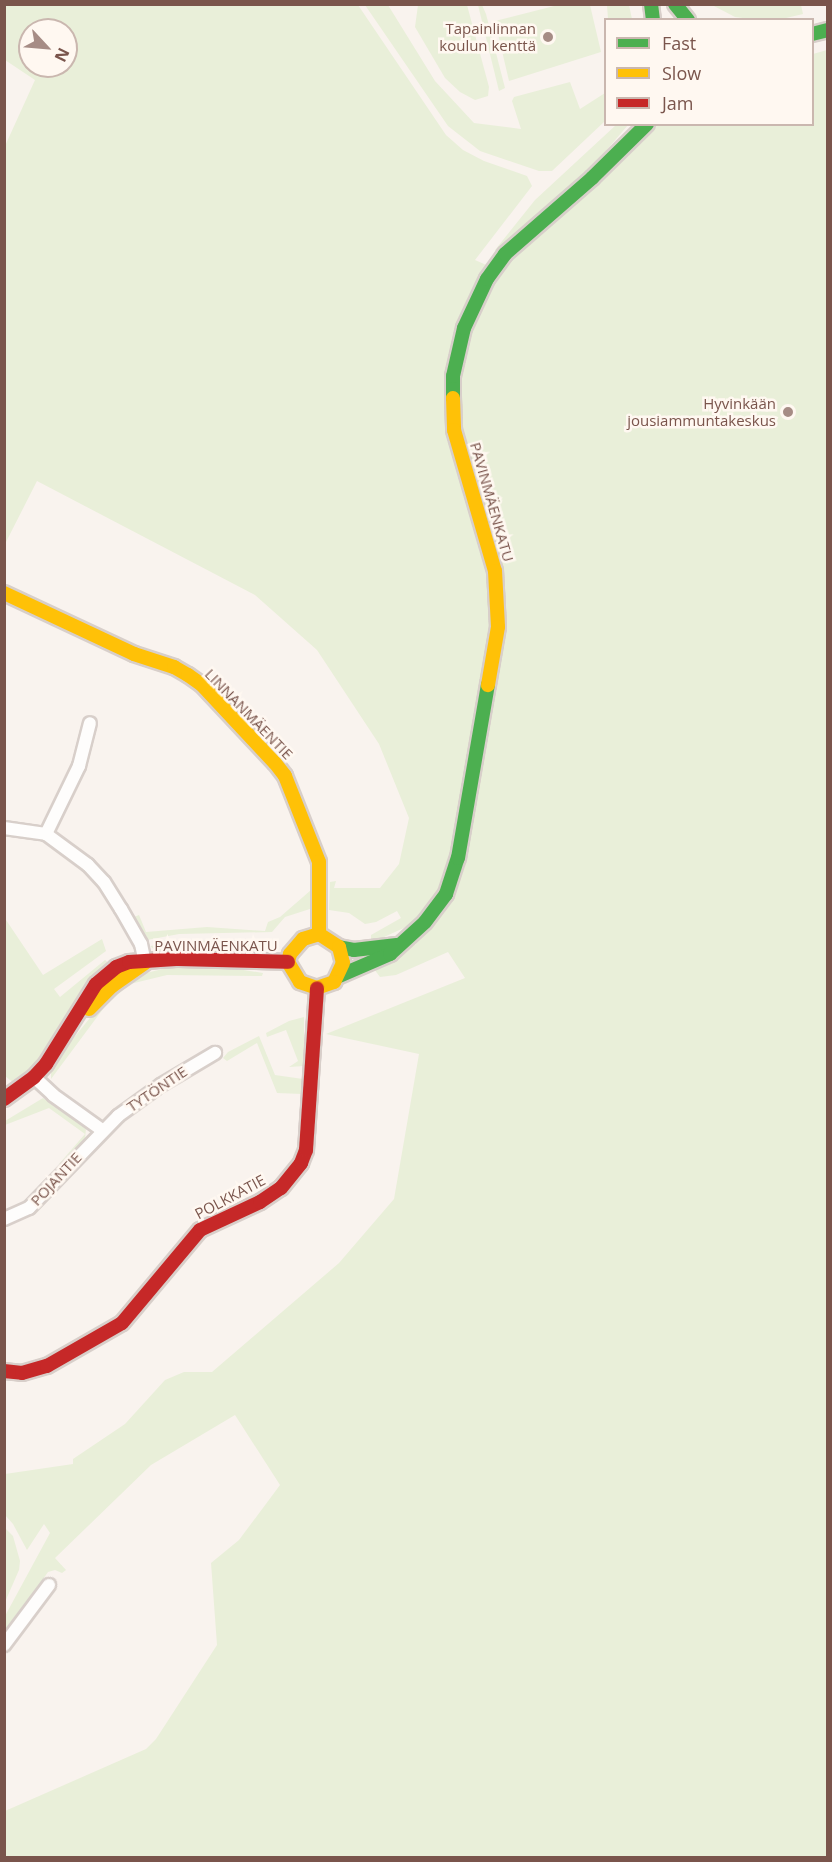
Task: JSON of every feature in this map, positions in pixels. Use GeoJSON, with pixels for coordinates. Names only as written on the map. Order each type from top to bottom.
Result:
{"type":"FeatureCollection","features":[{"type":"Feature","properties":{"kind":"street"},"geometry":{"type":"LineString","coordinates":[[675,4],[686,18]]}},
{"type":"Feature","properties":{"kind":"street","name":"PAVINMÄENKATU"},"geometry":{"type":"LineString","coordinates":[[625,144],[633,126]]}},
{"type":"Feature","properties":{"kind":"street","name":"PAVINMÄENKATU"},"geometry":{"type":"LineString","coordinates":[[339,976],[390,954],[397,945],[426,922],[452,880],[472,783],[496,646],[498,600],[495,571],[454,430],[453,376],[462,336],[474,303],[505,254],[592,178],[645,126]]}},
{"type":"Feature","properties":{"kind":"street","name":"LINNANMÄENTIE"},"geometry":{"type":"LineString","coordinates":[[4,593],[134,654],[188,675],[201,684],[275,763],[285,776],[319,862],[321,876],[319,934]]}},
{"type":"Feature","properties":{"kind":"street"},"geometry":{"type":"LineString","coordinates":[[46,834],[79,766],[90,723]]}},
{"type":"Feature","properties":{"kind":"street"},"geometry":{"type":"LineString","coordinates":[[4,828],[46,834],[88,865],[104,882],[141,944],[145,963]]}},
{"type":"Feature","properties":{"kind":"street"},"geometry":{"type":"LineString","coordinates":[[319,934],[333,940],[339,947],[343,963],[339,976],[327,986],[317,988],[300,981],[288,963],[290,954],[303,939],[319,934]]}},
{"type":"Feature","properties":{"kind":"street"},"geometry":{"type":"LineString","coordinates":[[339,947],[361,950],[397,945]]}},
{"type":"Feature","properties":{"kind":"street","name":"PAVINMÄENKATU"},"geometry":{"type":"LineString","coordinates":[[4,1099],[34,1077],[70,1029],[96,984],[106,974],[129,962],[145,963],[176,959],[288,963]]}},
{"type":"Feature","properties":{"kind":"street","name":"POLKKATIE"},"geometry":{"type":"LineString","coordinates":[[4,1371],[22,1373],[47,1366],[109,1332],[135,1310],[200,1230],[260,1202],[288,1180],[301,1163],[306,1150],[317,988]]}},
{"type":"Feature","properties":{"kind":"street","name":"TYTÖNTIE"},"geometry":{"type":"LineString","coordinates":[[102,1130],[162,1085],[215,1053]]}},
{"type":"Feature","properties":{"kind":"street"},"geometry":{"type":"LineString","coordinates":[[34,1077],[53,1095],[102,1130]]}},
{"type":"Feature","properties":{"kind":"street","name":"POJANTIE"},"geometry":{"type":"LineString","coordinates":[[4,1219],[29,1208],[102,1130]]}},
{"type":"Feature","properties":{"kind":"street"},"geometry":{"type":"LineString","coordinates":[[4,1645],[49,1585]]}},
{"type":"Feature","properties":{"kind":"green space"},"geometry":{"type":"Polygon","coordinates":[[[5,5],[358,5],[446,135],[463,150],[484,161],[527,176],[532,186],[475,260],[502,272],[525,244],[600,182],[654,126],[814,126],[814,54],[827,50],[827,1857],[5,1857],[5,1811],[146,1749],[156,1739],[217,1645],[211,1563],[239,1540],[280,1485],[235,1415],[151,1465],[55,1558],[66,1570],[62,1573],[55,1570],[48,1572],[5,1634],[5,1616],[50,1533],[44,1524],[27,1550],[13,1524],[5,1515],[5,1474],[73,1464],[73,1459],[125,1424],[165,1380],[184,1372],[212,1372],[339,1263],[394,1199],[419,1054],[326,1034],[465,978],[448,952],[396,975],[380,977],[374,969],[416,944],[406,927],[371,943],[371,935],[401,918],[397,911],[376,922],[365,924],[349,913],[329,910],[330,882],[336,881],[334,888],[380,888],[399,864],[409,818],[379,744],[317,650],[255,595],[37,481],[5,544],[5,146],[35,80],[32,78],[78,78],[78,18],[18,18],[18,69],[5,60],[5,5]]]}},
{"type":"Feature","properties":{"kind":"green space"},"geometry":{"type":"Polygon","coordinates":[[[365,5],[388,5],[435,81],[474,123],[521,129],[512,101],[514,97],[570,82],[580,109],[604,94],[604,122],[552,171],[539,171],[480,151],[448,126],[365,5]]]}},
{"type":"Feature","properties":{"kind":"green space"},"geometry":{"type":"Polygon","coordinates":[[[418,5],[467,5],[489,87],[488,96],[475,100],[460,92],[445,78],[415,27],[418,5]]]}},
{"type":"Feature","properties":{"kind":"green space"},"geometry":{"type":"Polygon","coordinates":[[[478,5],[482,5],[486,14],[505,88],[499,91],[478,5]]]}},
{"type":"Feature","properties":{"kind":"green space","name":"Tapainlinnan koulun kenttä"},"geometry":{"type":"Polygon","coordinates":[[[558,5],[590,5],[601,52],[509,81],[495,21],[558,5]]]}},
{"type":"Feature","properties":{"kind":"green space"},"geometry":{"type":"Polygon","coordinates":[[[607,5],[629,5],[632,18],[608,18],[607,5]]]}},
{"type":"Feature","properties":{"kind":"green space"},"geometry":{"type":"Polygon","coordinates":[[[712,5],[801,5],[803,14],[786,18],[735,17],[712,5]]]}},
{"type":"Feature","properties":{"kind":"green space"},"geometry":{"type":"Polygon","coordinates":[[[615,126],[627,126],[593,166],[509,238],[496,253],[495,250],[535,200],[615,126]]]}},
{"type":"Feature","properties":{"kind":"green space"},"geometry":{"type":"Polygon","coordinates":[[[316,874],[313,908],[285,917],[272,932],[179,934],[147,940],[134,917],[139,915],[146,932],[207,927],[265,931],[268,922],[280,917],[311,890],[311,875],[316,874]]]}},
{"type":"Feature","properties":{"kind":"green space"},"geometry":{"type":"Polygon","coordinates":[[[4,917],[43,975],[102,939],[106,951],[54,989],[60,997],[105,960],[110,964],[36,1066],[15,1084],[5,1076],[4,917]]]}},
{"type":"Feature","properties":{"kind":"green space"},"geometry":{"type":"Polygon","coordinates":[[[257,940],[265,943],[263,951],[157,952],[150,946],[191,941],[257,940]]]}},
{"type":"Feature","properties":{"kind":"green space"},"geometry":{"type":"Polygon","coordinates":[[[171,967],[237,969],[263,973],[262,976],[167,975],[130,984],[142,974],[171,967]]]}},
{"type":"Feature","properties":{"kind":"green space"},"geometry":{"type":"Polygon","coordinates":[[[121,984],[123,990],[106,1005],[51,1079],[51,1071],[68,1045],[102,1003],[121,984]]]}},
{"type":"Feature","properties":{"kind":"green space"},"geometry":{"type":"Polygon","coordinates":[[[304,1017],[304,1066],[289,1067],[298,1061],[286,1030],[267,1037],[266,1033],[289,1021],[304,1017]]]}},
{"type":"Feature","properties":{"kind":"green space"},"geometry":{"type":"Polygon","coordinates":[[[259,1036],[275,1075],[303,1079],[302,1094],[277,1093],[257,1043],[227,1061],[223,1058],[228,1052],[259,1036]]]}},
{"type":"Feature","properties":{"kind":"green space"},"geometry":{"type":"Polygon","coordinates":[[[43,1098],[86,1128],[85,1139],[61,1166],[59,1164],[85,1134],[49,1108],[5,1125],[5,1121],[43,1098]]]}},
{"type":"Feature","properties":{"kind":"green space"},"geometry":{"type":"Polygon","coordinates":[[[5,1528],[13,1536],[20,1561],[19,1570],[5,1602],[5,1528]]]}},
{"type":"Feature","properties":{"kind":"traffic: fast"},"geometry":{"type":"LineString","coordinates":[[651,4],[653,18]]}},
{"type":"Feature","properties":{"kind":"traffic: fast"},"geometry":{"type":"LineString","coordinates":[[675,4],[686,18]]}},
{"type":"Feature","properties":{"kind":"traffic: fast"},"geometry":{"type":"LineString","coordinates":[[814,34],[828,30]]}},
{"type":"Feature","properties":{"kind":"traffic: fast"},"geometry":{"type":"LineString","coordinates":[[453,398],[453,376],[464,328],[487,279],[505,254],[592,178],[645,126]]}},
{"type":"Feature","properties":{"kind":"traffic: fast"},"geometry":{"type":"LineString","coordinates":[[339,976],[390,954],[425,922],[446,894],[458,858],[488,685]]}},
{"type":"Feature","properties":{"kind":"traffic: fast"},"geometry":{"type":"LineString","coordinates":[[339,947],[354,950],[397,945]]}},
{"type":"Feature","properties":{"kind":"traffic: slow"},"geometry":{"type":"LineString","coordinates":[[453,398],[454,430],[495,571],[498,627],[488,685]]}},
{"type":"Feature","properties":{"kind":"traffic: slow"},"geometry":{"type":"LineString","coordinates":[[4,593],[134,654],[174,667],[188,675],[201,684],[275,763],[285,776],[319,862],[319,934]]}},
{"type":"Feature","properties":{"kind":"traffic: slow"},"geometry":{"type":"LineString","coordinates":[[319,934],[339,947],[343,963],[334,982],[317,988],[300,982],[288,962],[290,954],[303,939],[319,934]]}},
{"type":"Feature","properties":{"kind":"traffic: slow"},"geometry":{"type":"LineString","coordinates":[[89,1009],[112,986],[145,963]]}},
{"type":"Feature","properties":{"kind":"traffic: jam"},"geometry":{"type":"LineString","coordinates":[[4,1099],[34,1077],[46,1064],[96,984],[116,967],[129,962],[176,959],[288,962]]}},
{"type":"Feature","properties":{"kind":"traffic: jam"},"geometry":{"type":"LineString","coordinates":[[4,1371],[22,1373],[47,1366],[122,1323],[200,1230],[260,1202],[281,1188],[301,1163],[306,1150],[317,988]]}},
{"type":"Feature","properties":{"kind":"place","name":"Tapainlinnan koulun kenttä"},"geometry":{"type":"Point","coordinates":[548,37]}},
{"type":"Feature","properties":{"kind":"place","name":"Hyvinkään jousiammuntakeskus"},"geometry":{"type":"Point","coordinates":[788,412]}}]}
